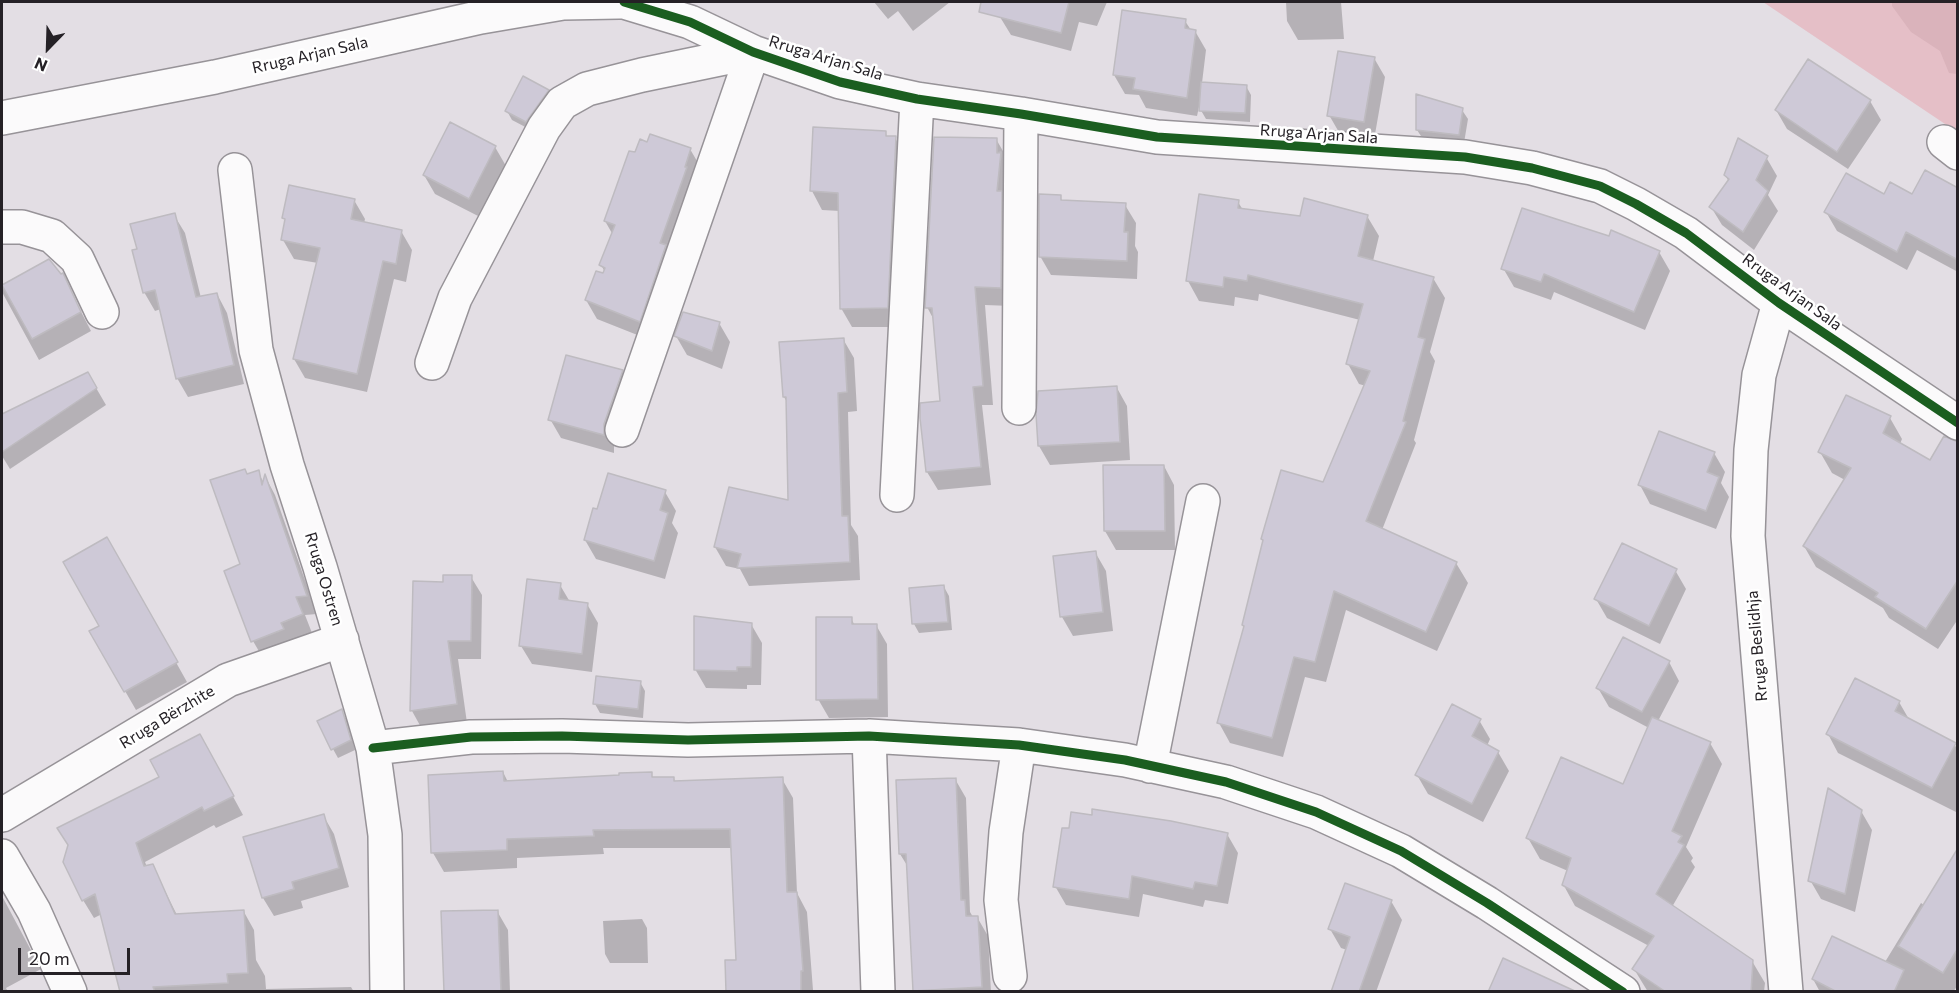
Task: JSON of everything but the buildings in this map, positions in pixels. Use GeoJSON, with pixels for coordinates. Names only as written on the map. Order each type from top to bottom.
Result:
{"type":"FeatureCollection","features":[{"type":"Feature","properties":{"kind":"street","name":"Rruga Arjan Sala"},"geometry":{"type":"LineString","coordinates":[[2,118],[215,77],[481,17],[563,3],[619,2]]}},
{"type":"Feature","properties":{"kind":"street","name":"Rruga Arjan Sala"},"geometry":{"type":"LineString","coordinates":[[624,2],[692,12],[753,52],[840,82],[917,99],[1157,137],[1466,157],[1532,168],[1599,186],[1686,233],[1779,303],[1958,423]]}},
{"type":"Feature","properties":{"kind":"street"},"geometry":{"type":"LineString","coordinates":[[432,363],[455,298],[544,129],[562,103],[587,89],[753,52]]}},
{"type":"Feature","properties":{"kind":"street"},"geometry":{"type":"LineString","coordinates":[[622,430],[753,52]]}},
{"type":"Feature","properties":{"kind":"street"},"geometry":{"type":"LineString","coordinates":[[897,495],[917,99]]}},
{"type":"Feature","properties":{"kind":"street"},"geometry":{"type":"LineString","coordinates":[[1019,408],[1021,114]]}},
{"type":"Feature","properties":{"kind":"street","name":"Rruga Ostren"},"geometry":{"type":"LineString","coordinates":[[235,170],[256,350],[287,465],[373,748],[385,836],[387,992]]}},
{"type":"Feature","properties":{"kind":"street"},"geometry":{"type":"LineString","coordinates":[[2,227],[22,226],[52,237],[77,259],[102,312]]}},
{"type":"Feature","properties":{"kind":"street","name":"Rruga Beslidhja"},"geometry":{"type":"LineString","coordinates":[[1779,303],[1759,375],[1751,450],[1748,536],[1786,992]]}},
{"type":"Feature","properties":{"kind":"street"},"geometry":{"type":"LineString","coordinates":[[1150,766],[1203,501]]}},
{"type":"Feature","properties":{"kind":"street","name":"Rruga Bërzhite"},"geometry":{"type":"LineString","coordinates":[[2,815],[228,680],[342,640]]}},
{"type":"Feature","properties":{"kind":"street"},"geometry":{"type":"LineString","coordinates":[[373,748],[471,737],[688,740],[869,736],[1019,744],[1150,766],[1226,782],[1297,805],[1401,851],[1623,992]]}},
{"type":"Feature","properties":{"kind":"street"},"geometry":{"type":"LineString","coordinates":[[869,736],[878,992]]}},
{"type":"Feature","properties":{"kind":"street"},"geometry":{"type":"LineString","coordinates":[[1010,976],[1001,900],[1006,832],[1019,744]]}},
{"type":"Feature","properties":{"kind":"street"},"geometry":{"type":"LineString","coordinates":[[2,856],[34,911],[70,992]]}},
{"type":"Feature","properties":{"kind":"shaded area"},"geometry":{"type":"Polygon","coordinates":[[[1763,2],[1957,2],[1957,132],[1763,2]]]}},
{"type":"Feature","properties":{"kind":"shaded area"},"geometry":{"type":"Polygon","coordinates":[[[1892,2],[1957,2],[1957,74],[1949,73],[1940,51],[1911,32],[1892,6],[1892,2]]]}},
{"type":"Feature","properties":{"kind":"cycle path"},"geometry":{"type":"LineString","coordinates":[[624,2],[690,22],[753,52],[840,82],[917,99],[1157,137],[1465,157],[1532,168],[1600,186],[1686,233],[1779,303],[1958,423]]}},
{"type":"Feature","properties":{"kind":"cycle path"},"geometry":{"type":"LineString","coordinates":[[373,748],[471,737],[562,736],[688,740],[869,736],[1019,745],[1125,760],[1226,782],[1316,812],[1401,851],[1487,903],[1623,992]]}}]}
